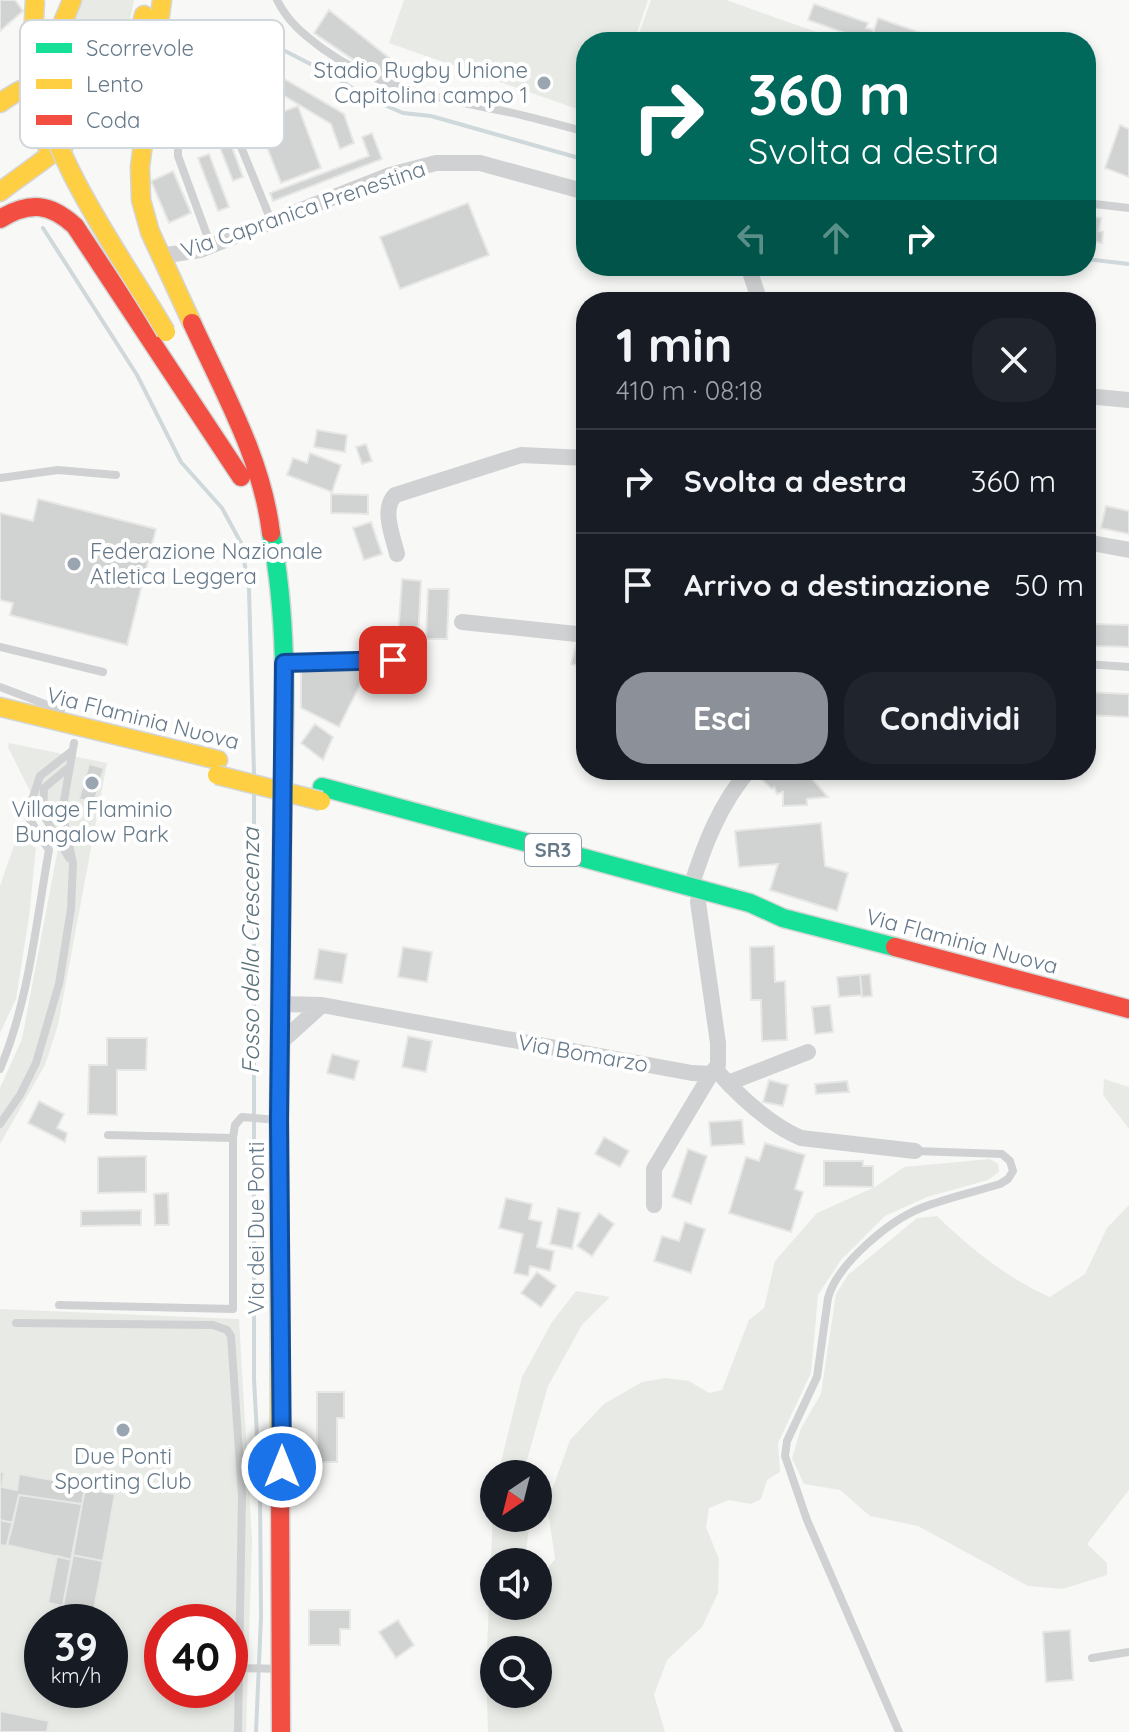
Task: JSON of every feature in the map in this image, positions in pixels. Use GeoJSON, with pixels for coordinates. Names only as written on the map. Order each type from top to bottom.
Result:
{"type":"FeatureCollection","features":[{"type":"Feature","properties":{"kind":"main road"},"geometry":{"type":"LineString","coordinates":[[34,20],[35,0]]}},
{"type":"Feature","properties":{"kind":"main road"},"geometry":{"type":"LineString","coordinates":[[63,20],[70,0]]}},
{"type":"Feature","properties":{"kind":"main road"},"geometry":{"type":"LineString","coordinates":[[55,20],[70,0]]}},
{"type":"Feature","properties":{"kind":"main road"},"geometry":{"type":"LineString","coordinates":[[143,20],[147,0]]}},
{"type":"Feature","properties":{"kind":"main road","name":"Via dei Due Ponti"},"geometry":{"type":"LineString","coordinates":[[160,20],[162,0]]}},
{"type":"Feature","properties":{"kind":"main road"},"geometry":{"type":"LineString","coordinates":[[0,96],[20,69]]}},
{"type":"Feature","properties":{"kind":"main road"},"geometry":{"type":"LineString","coordinates":[[0,103],[20,91]]}},
{"type":"Feature","properties":{"kind":"main road"},"geometry":{"type":"LineString","coordinates":[[30,168],[46,148]]}},
{"type":"Feature","properties":{"kind":"main road"},"geometry":{"type":"LineString","coordinates":[[0,192],[55,148]]}},
{"type":"Feature","properties":{"kind":"main road"},"geometry":{"type":"LineString","coordinates":[[60,148],[166,332],[271,533]]}},
{"type":"Feature","properties":{"kind":"main road","name":"Via dei Due Ponti"},"geometry":{"type":"LineString","coordinates":[[144,148],[140,176],[146,254],[254,459],[267,501],[280,579],[284,663],[281,1042],[272,1119],[276,1669],[281,1732]]}},
{"type":"Feature","properties":{"kind":"main road"},"geometry":{"type":"LineString","coordinates":[[0,219],[20,207],[38,204],[60,212],[78,229],[241,477]]}},
{"type":"Feature","properties":{"kind":"main road"},"geometry":{"type":"LineString","coordinates":[[78,229],[104,243],[146,254]]}},
{"type":"Feature","properties":{"kind":"main road","name":"Via Flaminia Nuova"},"geometry":{"type":"LineString","coordinates":[[0,707],[132,739],[217,768],[695,894],[759,916],[783,918],[1129,1009]]}},
{"type":"Feature","properties":{"kind":"main road","name":"Via Flaminia Nuova"},"geometry":{"type":"LineString","coordinates":[[0,725],[73,747],[217,768]]}},
{"type":"Feature","properties":{"kind":"street","name":"Via Capranica Prenestina"},"geometry":{"type":"LineString","coordinates":[[146,254],[192,252],[211,247],[390,175],[445,162],[490,165],[576,189]]}},
{"type":"Feature","properties":{"kind":"street"},"geometry":{"type":"LineString","coordinates":[[1096,397],[1129,400]]}},
{"type":"Feature","properties":{"kind":"street"},"geometry":{"type":"LineString","coordinates":[[397,554],[387,509],[395,495],[521,455],[576,458]]}},
{"type":"Feature","properties":{"kind":"street"},"geometry":{"type":"LineString","coordinates":[[1096,544],[1129,550]]}},
{"type":"Feature","properties":{"kind":"street"},"geometry":{"type":"LineString","coordinates":[[462,622],[576,634]]}},
{"type":"Feature","properties":{"kind":"street"},"geometry":{"type":"LineString","coordinates":[[654,1205],[654,1169],[713,1072],[718,1043],[695,894],[711,830],[742,780]]}},
{"type":"Feature","properties":{"kind":"street","name":"Via Bomarzo"},"geometry":{"type":"LineString","coordinates":[[281,1004],[322,1005],[692,1073],[713,1072]]}},
{"type":"Feature","properties":{"kind":"street"},"geometry":{"type":"LineString","coordinates":[[281,1042],[322,1005]]}},
{"type":"Feature","properties":{"kind":"street"},"geometry":{"type":"LineString","coordinates":[[728,1083],[808,1052]]}},
{"type":"Feature","properties":{"kind":"street"},"geometry":{"type":"LineString","coordinates":[[713,1072],[785,1131],[801,1138],[915,1151]]}},
{"type":"Feature","properties":{"kind":"lane"},"geometry":{"type":"LineString","coordinates":[[277,0],[298,30],[328,53],[370,78],[412,91],[576,129]]}},
{"type":"Feature","properties":{"kind":"lane"},"geometry":{"type":"LineString","coordinates":[[178,148],[178,156],[211,247]]}},
{"type":"Feature","properties":{"kind":"lane"},"geometry":{"type":"LineString","coordinates":[[242,148],[272,223]]}},
{"type":"Feature","properties":{"kind":"lane"},"geometry":{"type":"LineString","coordinates":[[1096,204],[1129,208]]}},
{"type":"Feature","properties":{"kind":"lane"},"geometry":{"type":"LineString","coordinates":[[0,478],[58,470],[116,475]]}},
{"type":"Feature","properties":{"kind":"lane"},"geometry":{"type":"LineString","coordinates":[[0,647],[103,672]]}},
{"type":"Feature","properties":{"kind":"lane"},"geometry":{"type":"LineString","coordinates":[[284,663],[421,659]]}},
{"type":"Feature","properties":{"kind":"lane"},"geometry":{"type":"LineString","coordinates":[[1096,665],[1129,667]]}},
{"type":"Feature","properties":{"kind":"lane"},"geometry":{"type":"LineString","coordinates":[[0,687],[132,739]]}},
{"type":"Feature","properties":{"kind":"lane"},"geometry":{"type":"LineString","coordinates":[[0,1124],[31,1074],[59,984],[73,863],[62,812],[73,747]]}},
{"type":"Feature","properties":{"kind":"lane"},"geometry":{"type":"LineString","coordinates":[[0,1069],[10,1045],[23,990],[49,850],[27,815],[40,776],[73,747]]}},
{"type":"Feature","properties":{"kind":"lane"},"geometry":{"type":"LineString","coordinates":[[70,766],[44,788],[43,814],[73,863]]}},
{"type":"Feature","properties":{"kind":"lane"},"geometry":{"type":"LineString","coordinates":[[59,1305],[233,1309],[235,1125],[242,1117],[272,1119]]}},
{"type":"Feature","properties":{"kind":"lane"},"geometry":{"type":"LineString","coordinates":[[108,1135],[233,1138]]}},
{"type":"Feature","properties":{"kind":"lane"},"geometry":{"type":"LineString","coordinates":[[899,1732],[807,1520],[785,1456],[787,1441],[817,1377],[828,1298],[839,1273],[893,1224],[919,1209],[1000,1184],[1013,1171],[1010,1161],[1002,1154],[915,1151]]}},
{"type":"Feature","properties":{"kind":"lane"},"geometry":{"type":"LineString","coordinates":[[16,1323],[213,1325],[227,1330],[233,1343],[242,1495],[242,1604]]}},
{"type":"Feature","properties":{"kind":"lane"},"geometry":{"type":"LineString","coordinates":[[1092,1658],[1129,1652]]}},
{"type":"Feature","properties":{"kind":"lane"},"geometry":{"type":"LineString","coordinates":[[248,1668],[276,1669]]}},
{"type":"Feature","properties":{"kind":"lane"},"geometry":{"type":"LineString","coordinates":[[238,1732],[240,1708]]}},
{"type":"Feature","properties":{"kind":"shaded area"},"geometry":{"type":"Polygon","coordinates":[[[79,0],[134,0],[129,20],[72,20],[79,0]]]}},
{"type":"Feature","properties":{"kind":"shaded area","name":"Stadio Rugby Unione Capitolina campo 1"},"geometry":{"type":"Polygon","coordinates":[[[404,0],[648,0],[637,32],[576,32],[576,108],[389,43],[404,0]]]}},
{"type":"Feature","properties":{"kind":"shaded area"},"geometry":{"type":"Polygon","coordinates":[[[651,0],[726,0],[817,32],[640,32],[651,0]]]}},
{"type":"Feature","properties":{"kind":"shaded area"},"geometry":{"type":"Polygon","coordinates":[[[9,743],[107,763],[58,1025],[45,1065],[0,1144],[0,1088],[22,1039],[58,848],[8,747],[9,743]]]}},
{"type":"Feature","properties":{"kind":"shaded area"},"geometry":{"type":"Polygon","coordinates":[[[17,837],[36,848],[16,999],[0,1033],[0,886],[17,837]]]}},
{"type":"Feature","properties":{"kind":"shaded area"},"geometry":{"type":"Polygon","coordinates":[[[1104,1079],[1129,1087],[1129,1129],[1103,1095],[1104,1079]]]}},
{"type":"Feature","properties":{"kind":"shaded area"},"geometry":{"type":"Polygon","coordinates":[[[990,1159],[998,1164],[999,1172],[988,1180],[927,1197],[885,1216],[841,1260],[818,1295],[811,1373],[778,1443],[780,1472],[767,1480],[761,1499],[751,1504],[729,1500],[709,1508],[706,1527],[719,1559],[718,1593],[702,1627],[667,1660],[654,1695],[665,1732],[488,1732],[487,1708],[552,1708],[552,1636],[488,1636],[488,1620],[552,1620],[552,1563],[555,1559],[551,1532],[552,1490],[570,1440],[604,1404],[642,1382],[666,1378],[689,1381],[709,1393],[722,1390],[749,1320],[764,1308],[775,1261],[817,1213],[875,1187],[904,1167],[990,1159]]]}},
{"type":"Feature","properties":{"kind":"shaded area"},"geometry":{"type":"Polygon","coordinates":[[[1129,1205],[1129,1490],[1087,1544],[1107,1563],[1107,1575],[1063,1589],[1028,1586],[918,1526],[870,1516],[840,1490],[804,1484],[792,1458],[801,1428],[821,1394],[836,1294],[848,1275],[917,1218],[937,1216],[990,1262],[1050,1297],[1085,1274],[1107,1228],[1129,1205]]]}},
{"type":"Feature","properties":{"kind":"shaded area"},"geometry":{"type":"Polygon","coordinates":[[[576,1291],[610,1297],[582,1325],[548,1386],[527,1460],[501,1460],[522,1377],[552,1322],[576,1291]]]}},
{"type":"Feature","properties":{"kind":"shaded area","name":"Due Ponti Sporting Club"},"geometry":{"type":"Polygon","coordinates":[[[0,1309],[239,1319],[252,1540],[248,1668],[248,1604],[144,1604],[144,1708],[247,1708],[246,1732],[0,1732],[0,1309]]]}},
{"type":"Feature","properties":{"kind":"shaded area"},"geometry":{"type":"Polygon","coordinates":[[[492,1532],[528,1532],[526,1548],[491,1548],[492,1532]]]}},
{"type":"Feature","properties":{"kind":"building"},"geometry":{"type":"Polygon","coordinates":[[[0,0],[15,0],[23,11],[0,31],[0,0]]]}},
{"type":"Feature","properties":{"kind":"building"},"geometry":{"type":"Polygon","coordinates":[[[814,4],[868,23],[866,28],[874,30],[842,32],[808,20],[814,4]]]}},
{"type":"Feature","properties":{"kind":"building"},"geometry":{"type":"Polygon","coordinates":[[[329,10],[393,61],[379,77],[314,33],[329,10]]]}},
{"type":"Feature","properties":{"kind":"building"},"geometry":{"type":"Polygon","coordinates":[[[878,18],[919,32],[873,32],[878,18]]]}},
{"type":"Feature","properties":{"kind":"building"},"geometry":{"type":"Polygon","coordinates":[[[284,79],[344,114],[354,143],[340,149],[331,124],[284,96],[284,79]]]}},
{"type":"Feature","properties":{"kind":"building"},"geometry":{"type":"Polygon","coordinates":[[[298,106],[321,168],[281,183],[267,148],[284,148],[284,111],[298,106]]]}},
{"type":"Feature","properties":{"kind":"building"},"geometry":{"type":"Polygon","coordinates":[[[1120,125],[1129,129],[1129,177],[1105,168],[1120,125]]]}},
{"type":"Feature","properties":{"kind":"building"},"geometry":{"type":"Polygon","coordinates":[[[372,133],[382,159],[273,201],[270,193],[369,156],[362,137],[372,133]]]}},
{"type":"Feature","properties":{"kind":"building"},"geometry":{"type":"Polygon","coordinates":[[[220,148],[232,148],[243,177],[233,181],[220,148]]]}},
{"type":"Feature","properties":{"kind":"building"},"geometry":{"type":"Polygon","coordinates":[[[209,154],[229,207],[218,211],[198,158],[209,154]]]}},
{"type":"Feature","properties":{"kind":"building"},"geometry":{"type":"Polygon","coordinates":[[[173,171],[191,213],[169,223],[151,181],[173,171]]]}},
{"type":"Feature","properties":{"kind":"building"},"geometry":{"type":"Polygon","coordinates":[[[468,203],[489,255],[400,289],[380,237],[468,203]]]}},
{"type":"Feature","properties":{"kind":"building"},"geometry":{"type":"Polygon","coordinates":[[[1096,217],[1101,218],[1099,231],[1103,232],[1102,243],[1096,242],[1096,217]]]}},
{"type":"Feature","properties":{"kind":"building"},"geometry":{"type":"Polygon","coordinates":[[[317,430],[347,435],[345,452],[314,447],[317,430]]]}},
{"type":"Feature","properties":{"kind":"building"},"geometry":{"type":"Polygon","coordinates":[[[366,444],[372,461],[362,464],[356,447],[366,444]]]}},
{"type":"Feature","properties":{"kind":"building"},"geometry":{"type":"Polygon","coordinates":[[[310,453],[341,465],[332,492],[287,475],[293,458],[307,463],[310,453]]]}},
{"type":"Feature","properties":{"kind":"building"},"geometry":{"type":"Polygon","coordinates":[[[331,494],[368,495],[368,514],[331,513],[331,494]]]}},
{"type":"Feature","properties":{"kind":"building","name":"Federazione Nazionale Atletica Leggera"},"geometry":{"type":"Polygon","coordinates":[[[38,499],[156,529],[127,645],[10,615],[13,603],[0,600],[0,513],[33,521],[38,499]]]}},
{"type":"Feature","properties":{"kind":"building"},"geometry":{"type":"Polygon","coordinates":[[[1106,506],[1129,511],[1129,534],[1101,528],[1106,506]]]}},
{"type":"Feature","properties":{"kind":"building"},"geometry":{"type":"Polygon","coordinates":[[[371,522],[382,554],[364,560],[353,528],[371,522]]]}},
{"type":"Feature","properties":{"kind":"building"},"geometry":{"type":"Polygon","coordinates":[[[402,579],[421,581],[418,638],[398,637],[402,579]]]}},
{"type":"Feature","properties":{"kind":"building"},"geometry":{"type":"Polygon","coordinates":[[[428,589],[449,589],[447,639],[426,639],[428,589]]]}},
{"type":"Feature","properties":{"kind":"building"},"geometry":{"type":"Polygon","coordinates":[[[1096,624],[1129,625],[1129,647],[1096,646],[1096,624]]]}},
{"type":"Feature","properties":{"kind":"building"},"geometry":{"type":"Polygon","coordinates":[[[576,646],[576,665],[571,664],[576,646]]]}},
{"type":"Feature","properties":{"kind":"building"},"geometry":{"type":"Polygon","coordinates":[[[301,669],[368,669],[339,727],[301,708],[301,669]]]}},
{"type":"Feature","properties":{"kind":"building"},"geometry":{"type":"Polygon","coordinates":[[[1096,692],[1129,694],[1129,717],[1096,715],[1096,692]]]}},
{"type":"Feature","properties":{"kind":"building"},"geometry":{"type":"Polygon","coordinates":[[[315,724],[333,737],[323,760],[301,743],[315,724]]]}},
{"type":"Feature","properties":{"kind":"building","name":"Village Flaminio Bungalow Park"},"geometry":{"type":"Polygon","coordinates":[[[89,764],[104,768],[94,803],[79,799],[89,764]]]}},
{"type":"Feature","properties":{"kind":"building"},"geometry":{"type":"Polygon","coordinates":[[[762,780],[813,780],[828,797],[807,799],[807,805],[783,806],[783,792],[777,794],[774,787],[772,789],[762,780]]]}},
{"type":"Feature","properties":{"kind":"building"},"geometry":{"type":"Polygon","coordinates":[[[821,823],[825,866],[848,873],[837,911],[770,890],[778,864],[739,867],[735,831],[821,823]]]}},
{"type":"Feature","properties":{"kind":"building"},"geometry":{"type":"Polygon","coordinates":[[[774,946],[775,982],[785,981],[787,1040],[762,1041],[761,1000],[751,1000],[750,947],[774,946]]]}},
{"type":"Feature","properties":{"kind":"building"},"geometry":{"type":"Polygon","coordinates":[[[403,947],[432,952],[427,982],[398,977],[403,947]]]}},
{"type":"Feature","properties":{"kind":"building"},"geometry":{"type":"Polygon","coordinates":[[[319,949],[347,954],[342,983],[314,979],[319,949]]]}},
{"type":"Feature","properties":{"kind":"building"},"geometry":{"type":"Polygon","coordinates":[[[870,974],[872,996],[862,997],[860,975],[870,974]]]}},
{"type":"Feature","properties":{"kind":"building"},"geometry":{"type":"Polygon","coordinates":[[[860,975],[862,995],[839,997],[837,977],[860,975]]]}},
{"type":"Feature","properties":{"kind":"building"},"geometry":{"type":"Polygon","coordinates":[[[830,1005],[833,1032],[815,1034],[812,1007],[830,1005]]]}},
{"type":"Feature","properties":{"kind":"building"},"geometry":{"type":"Polygon","coordinates":[[[408,1036],[432,1041],[426,1072],[402,1067],[408,1036]]]}},
{"type":"Feature","properties":{"kind":"building"},"geometry":{"type":"Polygon","coordinates":[[[107,1038],[147,1038],[146,1070],[117,1070],[117,1115],[88,1114],[89,1065],[107,1065],[107,1038]]]}},
{"type":"Feature","properties":{"kind":"building"},"geometry":{"type":"Polygon","coordinates":[[[332,1054],[359,1061],[354,1080],[327,1073],[332,1054]]]}},
{"type":"Feature","properties":{"kind":"building"},"geometry":{"type":"Polygon","coordinates":[[[769,1080],[788,1085],[783,1106],[763,1102],[769,1080]]]}},
{"type":"Feature","properties":{"kind":"building"},"geometry":{"type":"Polygon","coordinates":[[[847,1081],[849,1092],[816,1094],[815,1084],[847,1081]]]}},
{"type":"Feature","properties":{"kind":"building"},"geometry":{"type":"Polygon","coordinates":[[[39,1101],[64,1114],[57,1128],[67,1133],[65,1142],[28,1123],[39,1101]]]}},
{"type":"Feature","properties":{"kind":"building"},"geometry":{"type":"Polygon","coordinates":[[[742,1120],[744,1144],[711,1146],[709,1122],[742,1120]]]}},
{"type":"Feature","properties":{"kind":"building"},"geometry":{"type":"Polygon","coordinates":[[[604,1137],[629,1151],[620,1167],[595,1154],[604,1137]]]}},
{"type":"Feature","properties":{"kind":"building"},"geometry":{"type":"Polygon","coordinates":[[[765,1143],[805,1155],[795,1189],[803,1192],[791,1232],[729,1213],[746,1157],[759,1161],[765,1143]]]}},
{"type":"Feature","properties":{"kind":"building"},"geometry":{"type":"Polygon","coordinates":[[[688,1149],[707,1156],[691,1204],[672,1197],[688,1149]]]}},
{"type":"Feature","properties":{"kind":"building"},"geometry":{"type":"Polygon","coordinates":[[[146,1156],[146,1192],[98,1193],[98,1157],[146,1156]]]}},
{"type":"Feature","properties":{"kind":"building"},"geometry":{"type":"Polygon","coordinates":[[[824,1161],[863,1161],[863,1166],[873,1166],[873,1187],[824,1186],[824,1161]]]}},
{"type":"Feature","properties":{"kind":"building"},"geometry":{"type":"Polygon","coordinates":[[[168,1193],[169,1225],[155,1225],[154,1194],[168,1193]]]}},
{"type":"Feature","properties":{"kind":"building"},"geometry":{"type":"Polygon","coordinates":[[[506,1198],[532,1204],[529,1219],[542,1222],[537,1247],[554,1251],[550,1271],[530,1266],[528,1276],[514,1273],[523,1234],[499,1228],[506,1198]]]}},
{"type":"Feature","properties":{"kind":"building"},"geometry":{"type":"Polygon","coordinates":[[[558,1208],[580,1213],[572,1249],[550,1244],[558,1208]]]}},
{"type":"Feature","properties":{"kind":"building"},"geometry":{"type":"Polygon","coordinates":[[[141,1210],[141,1225],[81,1226],[81,1211],[141,1210]]]}},
{"type":"Feature","properties":{"kind":"building"},"geometry":{"type":"Polygon","coordinates":[[[599,1213],[614,1224],[592,1256],[577,1246],[599,1213]]]}},
{"type":"Feature","properties":{"kind":"building"},"geometry":{"type":"Polygon","coordinates":[[[685,1222],[705,1229],[691,1273],[654,1261],[662,1236],[679,1241],[685,1222]]]}},
{"type":"Feature","properties":{"kind":"building"},"geometry":{"type":"Polygon","coordinates":[[[537,1272],[556,1286],[541,1307],[521,1293],[537,1272]]]}},
{"type":"Feature","properties":{"kind":"building"},"geometry":{"type":"Polygon","coordinates":[[[317,1392],[344,1392],[344,1418],[337,1418],[337,1462],[317,1462],[317,1392]]]}},
{"type":"Feature","properties":{"kind":"building"},"geometry":{"type":"Polygon","coordinates":[[[0,1472],[4,1472],[2,1487],[17,1490],[19,1474],[85,1486],[82,1504],[19,1495],[13,1523],[0,1520],[0,1472]]]}},
{"type":"Feature","properties":{"kind":"building"},"geometry":{"type":"Polygon","coordinates":[[[85,1489],[115,1494],[103,1561],[72,1555],[85,1489]]]}},
{"type":"Feature","properties":{"kind":"building"},"geometry":{"type":"Polygon","coordinates":[[[19,1495],[82,1504],[72,1560],[7,1545],[19,1495]]]}},
{"type":"Feature","properties":{"kind":"building"},"geometry":{"type":"Polygon","coordinates":[[[0,1520],[13,1523],[7,1546],[0,1545],[0,1520]]]}},
{"type":"Feature","properties":{"kind":"building"},"geometry":{"type":"Polygon","coordinates":[[[72,1555],[103,1561],[95,1604],[63,1604],[72,1555]]]}},
{"type":"Feature","properties":{"kind":"building"},"geometry":{"type":"Polygon","coordinates":[[[57,1556],[72,1560],[63,1604],[48,1603],[57,1556]]]}},
{"type":"Feature","properties":{"kind":"building"},"geometry":{"type":"Polygon","coordinates":[[[309,1610],[350,1610],[350,1629],[340,1629],[340,1645],[309,1645],[309,1610]]]}},
{"type":"Feature","properties":{"kind":"building"},"geometry":{"type":"Polygon","coordinates":[[[398,1620],[414,1645],[396,1658],[379,1632],[398,1620]]]}},
{"type":"Feature","properties":{"kind":"building"},"geometry":{"type":"Polygon","coordinates":[[[1070,1630],[1073,1680],[1046,1682],[1043,1632],[1070,1630]]]}},
{"type":"Feature","properties":{"kind":"building"},"geometry":{"type":"Polygon","coordinates":[[[0,1711],[49,1721],[47,1732],[0,1732],[0,1711]]]}},
{"type":"Feature","properties":{"kind":"waterway"},"geometry":{"type":"LineString","coordinates":[[284,51],[368,98],[403,113],[431,116],[576,157]]}},
{"type":"Feature","properties":{"kind":"waterway","name":"Fosso della Crescenza"},"geometry":{"type":"LineString","coordinates":[[43,228],[137,375],[181,462],[222,508],[241,543],[249,589],[254,774]]}},
{"type":"Feature","properties":{"kind":"waterway"},"geometry":{"type":"LineString","coordinates":[[1096,260],[1129,264]]}},
{"type":"Feature","properties":{"kind":"waterway","name":"Fosso della Crescenza"},"geometry":{"type":"LineString","coordinates":[[254,795],[254,1379],[260,1491],[261,1617],[256,1732]]}},
{"type":"Feature","properties":{"kind":"traffic: fast"},"geometry":{"type":"LineString","coordinates":[[271,533],[284,648],[282,841]]}},
{"type":"Feature","properties":{"kind":"traffic: fast"},"geometry":{"type":"LineString","coordinates":[[322,787],[750,903],[783,918],[895,947]]}},
{"type":"Feature","properties":{"kind":"traffic: slow"},"geometry":{"type":"LineString","coordinates":[[34,20],[35,0]]}},
{"type":"Feature","properties":{"kind":"traffic: slow"},"geometry":{"type":"LineString","coordinates":[[64,20],[72,0]]}},
{"type":"Feature","properties":{"kind":"traffic: slow"},"geometry":{"type":"LineString","coordinates":[[159,20],[162,0]]}},
{"type":"Feature","properties":{"kind":"traffic: slow"},"geometry":{"type":"LineString","coordinates":[[143,20],[144,15]]}},
{"type":"Feature","properties":{"kind":"traffic: slow"},"geometry":{"type":"LineString","coordinates":[[0,103],[20,91]]}},
{"type":"Feature","properties":{"kind":"traffic: slow"},"geometry":{"type":"LineString","coordinates":[[0,192],[59,148]]}},
{"type":"Feature","properties":{"kind":"traffic: slow"},"geometry":{"type":"LineString","coordinates":[[60,148],[87,202],[166,332]]}},
{"type":"Feature","properties":{"kind":"traffic: slow"},"geometry":{"type":"LineString","coordinates":[[143,148],[141,200],[150,232],[192,323]]}},
{"type":"Feature","properties":{"kind":"traffic: slow"},"geometry":{"type":"LineString","coordinates":[[0,707],[218,760]]}},
{"type":"Feature","properties":{"kind":"traffic: slow"},"geometry":{"type":"LineString","coordinates":[[217,775],[321,801]]}},
{"type":"Feature","properties":{"kind":"traffic: slow"},"geometry":{"type":"LineString","coordinates":[[280,1482],[282,841]]}},
{"type":"Feature","properties":{"kind":"traffic: jam"},"geometry":{"type":"LineString","coordinates":[[0,219],[20,209],[39,207],[57,213],[75,226],[241,477]]}},
{"type":"Feature","properties":{"kind":"traffic: jam"},"geometry":{"type":"LineString","coordinates":[[192,323],[250,452],[271,533]]}},
{"type":"Feature","properties":{"kind":"traffic: jam"},"geometry":{"type":"LineString","coordinates":[[895,947],[1129,1009]]}},
{"type":"Feature","properties":{"kind":"traffic: jam"},"geometry":{"type":"LineString","coordinates":[[280,1482],[281,1732]]}},
{"type":"Feature","properties":{"kind":"place","name":"Stadio Rugby Unione Capitolina campo 1"},"geometry":{"type":"Point","coordinates":[544,83]}},
{"type":"Feature","properties":{"kind":"place","name":"Federazione Nazionale Atletica Leggera"},"geometry":{"type":"Point","coordinates":[74,564]}},
{"type":"Feature","properties":{"kind":"place","name":"Village Flaminio Bungalow Park"},"geometry":{"type":"Point","coordinates":[92,783]}},
{"type":"Feature","properties":{"kind":"place","name":"Due Ponti Sporting Club"},"geometry":{"type":"Point","coordinates":[123,1430]}},
{"type":"Feature","properties":{"kind":"route"},"geometry":{"type":"LineString","coordinates":[[282,1467],[279,1120],[284,663],[393,660]]}}]}
